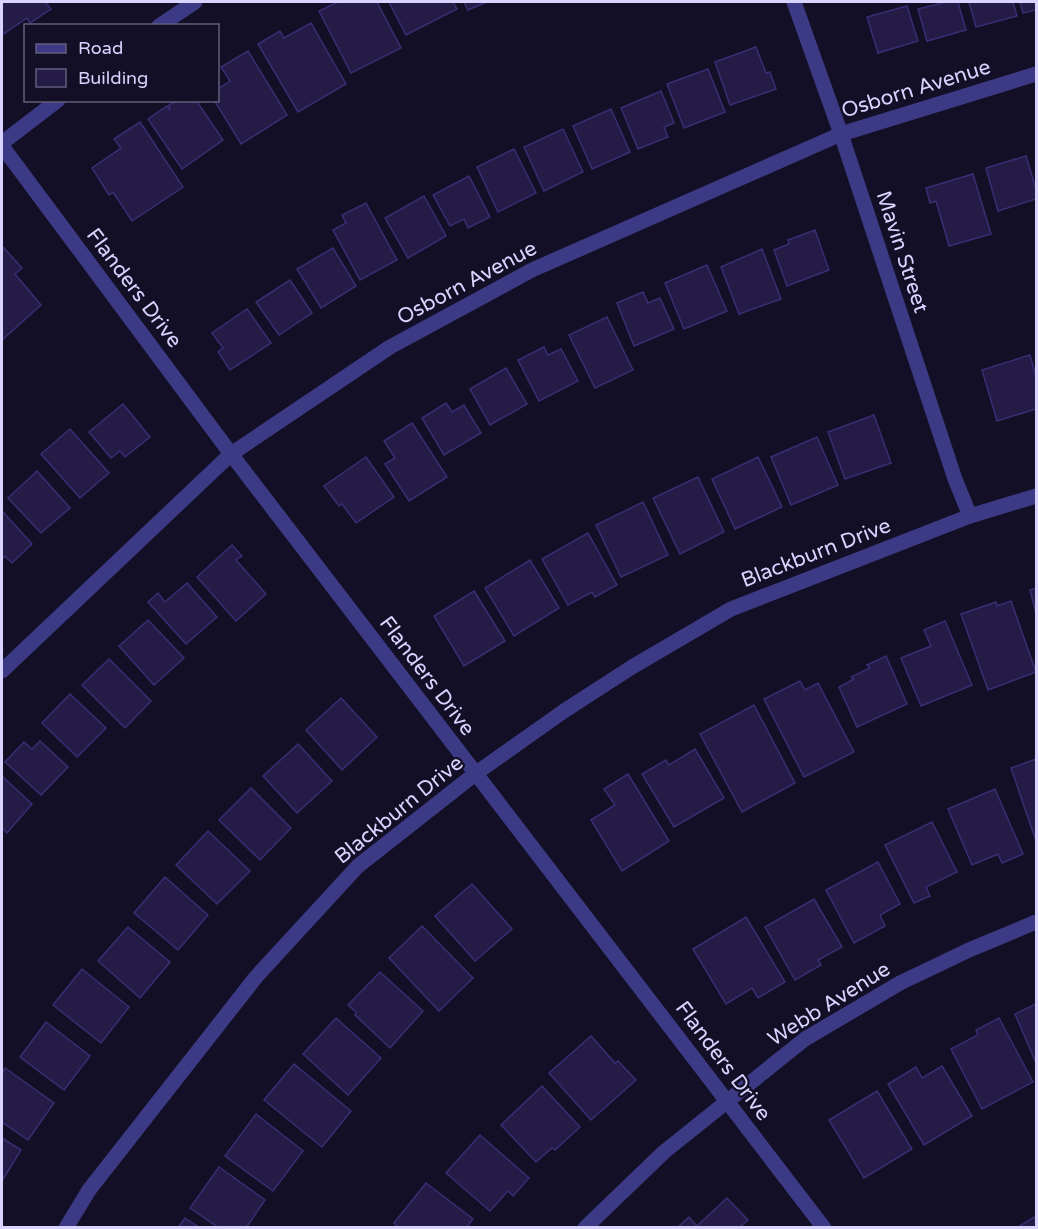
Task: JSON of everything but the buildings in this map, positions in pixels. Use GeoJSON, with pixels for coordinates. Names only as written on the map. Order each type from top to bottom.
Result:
{"type":"FeatureCollection","features":[{"type":"Feature","properties":{"kind":"street"},"geometry":{"type":"LineString","coordinates":[[162,24],[195,2]]}},
{"type":"Feature","properties":{"kind":"street","name":"Mavin Street"},"geometry":{"type":"LineString","coordinates":[[794,2],[841,134],[951,467],[970,516]]}},
{"type":"Feature","properties":{"kind":"street","name":"Osborn Avenue"},"geometry":{"type":"LineString","coordinates":[[2,671],[231,454],[390,347],[532,270],[841,134],[1036,74]]}},
{"type":"Feature","properties":{"kind":"street"},"geometry":{"type":"LineString","coordinates":[[2,144],[55,102]]}},
{"type":"Feature","properties":{"kind":"street","name":"Flanders Drive"},"geometry":{"type":"LineString","coordinates":[[2,144],[231,454],[824,1227]]}},
{"type":"Feature","properties":{"kind":"street","name":"Blackburn Drive"},"geometry":{"type":"LineString","coordinates":[[66,1227],[89,1190],[263,968],[358,866],[476,774],[622,673],[731,609],[970,516],[1036,496]]}},
{"type":"Feature","properties":{"kind":"street","name":"Webb Avenue"},"geometry":{"type":"LineString","coordinates":[[585,1227],[664,1152],[805,1039],[900,983],[969,950],[1036,922]]}}]}
